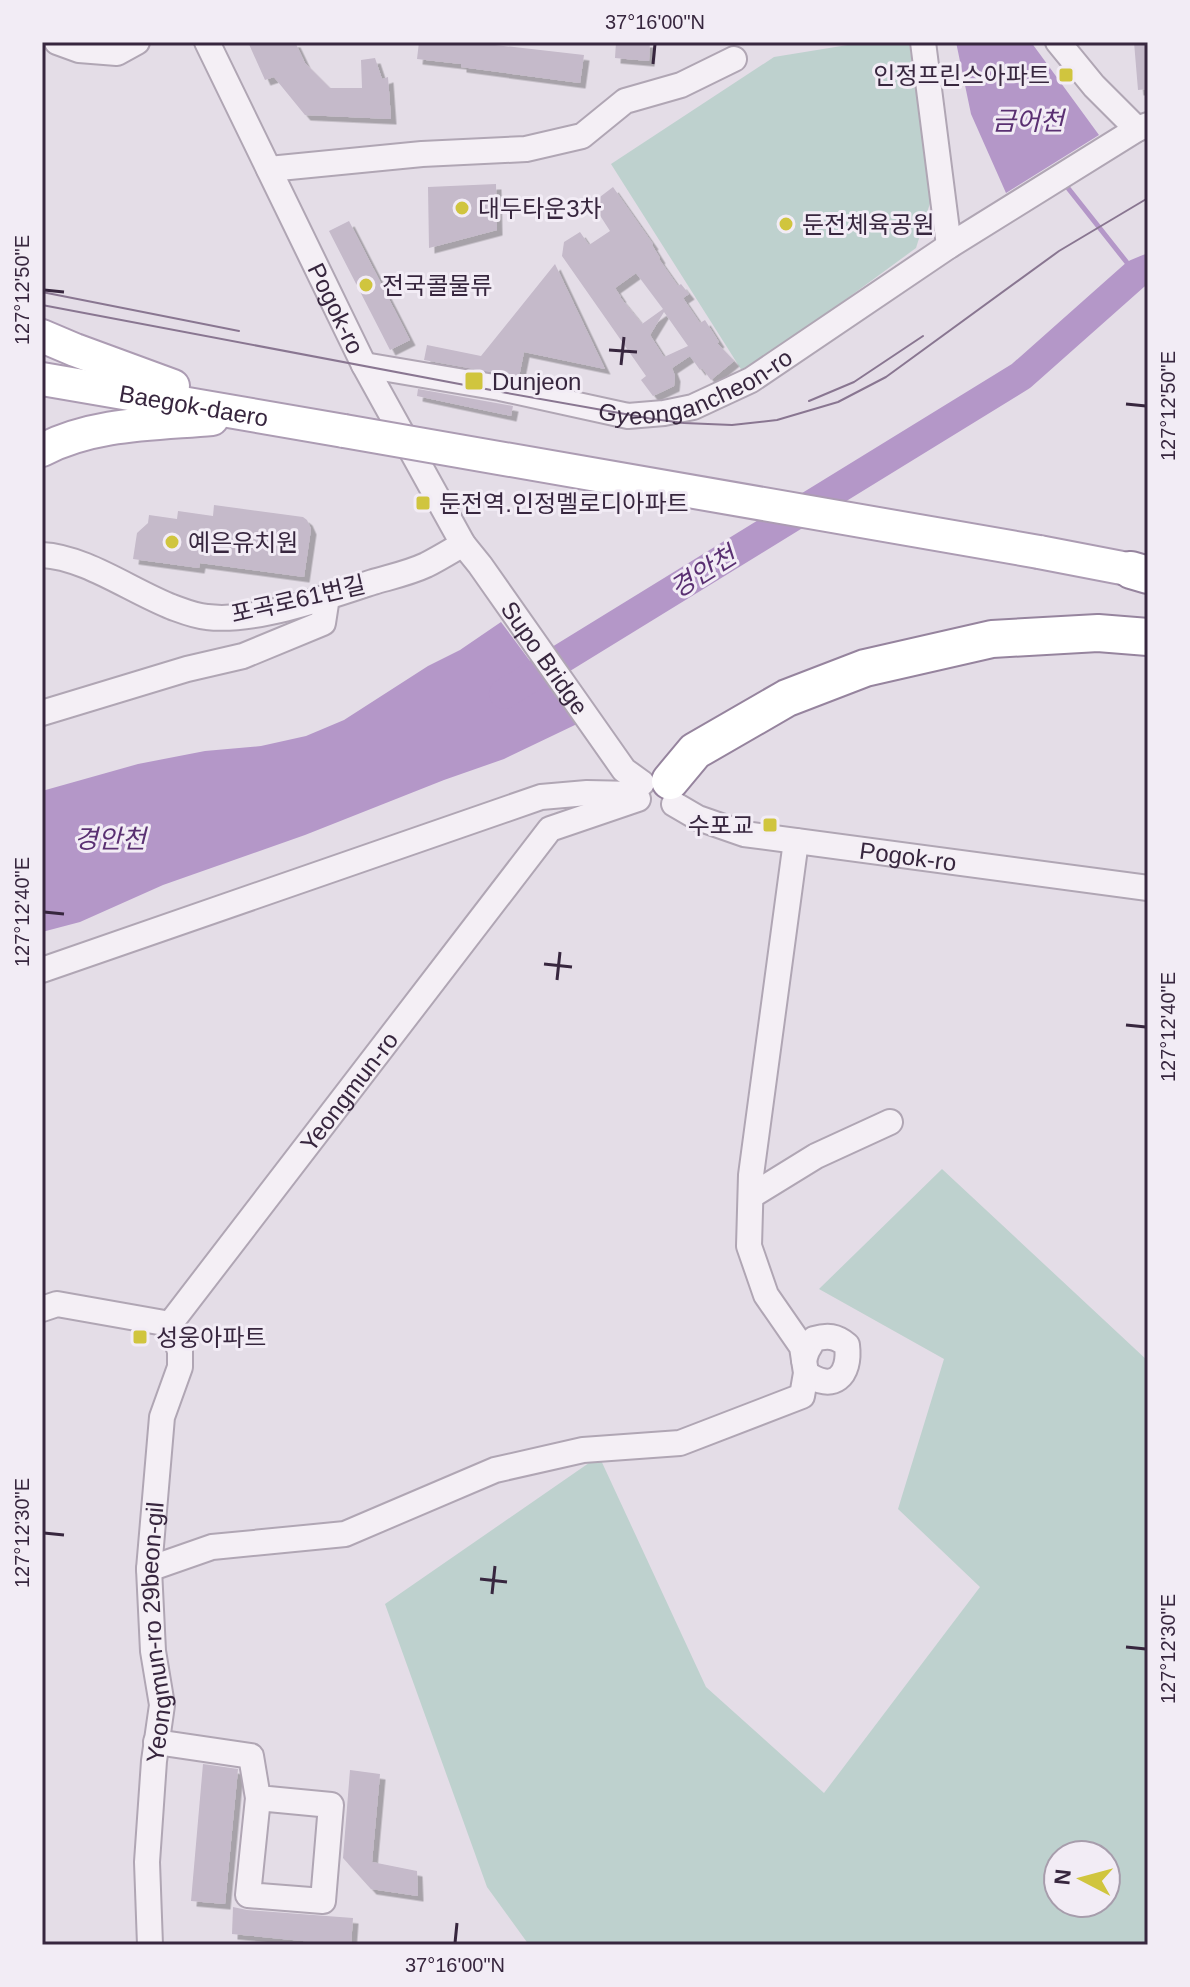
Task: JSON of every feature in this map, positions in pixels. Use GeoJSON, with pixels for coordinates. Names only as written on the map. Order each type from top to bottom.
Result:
{"type":"FeatureCollection","features":[{"type":"Feature","properties":{"kind":"highway"},"geometry":{"type":"LineString","coordinates":[[652,792],[695,751],[787,698],[865,668],[992,639],[1098,633],[1148,637]]}},
{"type":"Feature","properties":{"kind":"main road"},"geometry":{"type":"LineString","coordinates":[[42,336],[111,364],[260,415]]}},
{"type":"Feature","properties":{"kind":"main road","name":"Baegok-daero"},"geometry":{"type":"LineString","coordinates":[[42,379],[1144,572]]}},
{"type":"Feature","properties":{"kind":"main road"},"geometry":{"type":"LineString","coordinates":[[42,450],[88,432],[260,415]]}},
{"type":"Feature","properties":{"kind":"street"},"geometry":{"type":"LineString","coordinates":[[57,42],[79,50],[117,53],[137,42]]}},
{"type":"Feature","properties":{"kind":"street","name":"Pogok-ro"},"geometry":{"type":"LineString","coordinates":[[207,42],[364,365],[463,544],[480,565]]}},
{"type":"Feature","properties":{"kind":"street"},"geometry":{"type":"LineString","coordinates":[[923,42],[949,246]]}},
{"type":"Feature","properties":{"kind":"street"},"geometry":{"type":"LineString","coordinates":[[1058,42],[1094,86],[1143,127]]}},
{"type":"Feature","properties":{"kind":"street"},"geometry":{"type":"LineString","coordinates":[[269,169],[422,154],[526,149],[582,136],[625,101],[681,85],[734,59]]}},
{"type":"Feature","properties":{"kind":"street","name":"Gyeongancheon-ro"},"geometry":{"type":"LineString","coordinates":[[364,365],[500,388],[628,416],[693,407],[751,380],[949,246],[1143,127]]}},
{"type":"Feature","properties":{"kind":"street","name":"포곡로61번길"},"geometry":{"type":"LineString","coordinates":[[42,555],[74,561],[169,606],[206,617],[227,618],[327,597],[425,566],[463,544]]}},
{"type":"Feature","properties":{"kind":"street","name":"Supo Bridge"},"geometry":{"type":"LineString","coordinates":[[480,565],[611,751]]}},
{"type":"Feature","properties":{"kind":"street"},"geometry":{"type":"LineString","coordinates":[[42,713],[272,645],[323,623],[327,597]]}},
{"type":"Feature","properties":{"kind":"street","name":"Pogok-ro"},"geometry":{"type":"LineString","coordinates":[[611,751],[624,770],[652,792],[698,818],[744,834],[1148,888]]}},
{"type":"Feature","properties":{"kind":"street"},"geometry":{"type":"LineString","coordinates":[[42,970],[541,797],[652,792]]}},
{"type":"Feature","properties":{"kind":"street","name":"Yeongmun-ro"},"geometry":{"type":"LineString","coordinates":[[170,1324],[550,829],[652,792]]}},
{"type":"Feature","properties":{"kind":"street"},"geometry":{"type":"LineString","coordinates":[[149,1569],[212,1547],[345,1534],[495,1470],[583,1450],[680,1443],[802,1396],[805,1367],[802,1347],[766,1295],[749,1246],[751,1175],[796,841]]}},
{"type":"Feature","properties":{"kind":"street"},"geometry":{"type":"LineString","coordinates":[[751,1196],[816,1156],[890,1122]]}},
{"type":"Feature","properties":{"kind":"street"},"geometry":{"type":"LineString","coordinates":[[42,1309],[57,1304],[170,1324]]}},
{"type":"Feature","properties":{"kind":"street","name":"Yeongmun-ro 29beon-gil"},"geometry":{"type":"LineString","coordinates":[[150,1945],[147,1862],[156,1742],[162,1705],[153,1651],[149,1569],[162,1417],[180,1367],[180,1351],[170,1324]]}},
{"type":"Feature","properties":{"kind":"street"},"geometry":{"type":"LineString","coordinates":[[156,1742],[251,1756],[258,1798],[248,1895],[323,1901],[331,1805],[258,1798]]}},
{"type":"Feature","properties":{"kind":"shaded area","name":"둔전체육공원"},"geometry":{"type":"Polygon","coordinates":[[[866,42],[909,42],[931,200],[916,248],[744,374],[611,164],[774,57],[866,42]]]}},
{"type":"Feature","properties":{"kind":"shaded area"},"geometry":{"type":"Polygon","coordinates":[[[942,1169],[1148,1361],[1148,1945],[529,1945],[487,1887],[385,1604],[599,1456],[706,1687],[824,1793],[980,1587],[898,1509],[944,1359],[819,1289],[942,1169]]]}},
{"type":"Feature","properties":{"kind":"water","name":"금어천"},"geometry":{"type":"Polygon","coordinates":[[[956,42],[1031,42],[1099,135],[1006,193],[971,114],[956,42]]]}},
{"type":"Feature","properties":{"kind":"water","name":"경안천"},"geometry":{"type":"Polygon","coordinates":[[[501,622],[577,724],[504,759],[163,885],[80,922],[42,932],[42,791],[138,764],[205,751],[261,746],[306,736],[344,720],[501,622]]]}},
{"type":"Feature","properties":{"kind":"building"},"geometry":{"type":"Polygon","coordinates":[[[248,42],[295,42],[305,63],[330,88],[362,88],[361,60],[375,58],[382,79],[388,77],[391,119],[305,115],[274,77],[265,80],[248,42]]]}},
{"type":"Feature","properties":{"kind":"building"},"geometry":{"type":"Polygon","coordinates":[[[419,42],[469,42],[584,55],[580,83],[417,59],[419,42]]]}},
{"type":"Feature","properties":{"kind":"building"},"geometry":{"type":"Polygon","coordinates":[[[616,42],[650,42],[649,61],[615,58],[616,42]]]}},
{"type":"Feature","properties":{"kind":"building"},"geometry":{"type":"Polygon","coordinates":[[[1134,42],[1148,42],[1148,89],[1138,90],[1134,42]]]}},
{"type":"Feature","properties":{"kind":"building","name":"대두타운3차"},"geometry":{"type":"Polygon","coordinates":[[[496,184],[497,230],[429,248],[428,187],[496,184]]]}},
{"type":"Feature","properties":{"kind":"building"},"geometry":{"type":"Polygon","coordinates":[[[613,187],[678,286],[681,284],[689,294],[683,298],[700,323],[705,320],[717,343],[734,361],[711,380],[690,356],[672,368],[674,386],[653,396],[641,380],[646,376],[562,256],[564,242],[580,232],[589,245],[610,231],[592,203],[613,187]],[[636,273],[615,288],[642,324],[663,309],[636,273]],[[664,312],[650,335],[664,357],[688,346],[664,312]]]}},
{"type":"Feature","properties":{"kind":"building"},"geometry":{"type":"Polygon","coordinates":[[[349,221],[410,340],[390,350],[329,231],[349,221]]]}},
{"type":"Feature","properties":{"kind":"building"},"geometry":{"type":"Polygon","coordinates":[[[555,264],[605,369],[524,352],[519,377],[424,360],[427,345],[481,356],[555,264]]]}},
{"type":"Feature","properties":{"kind":"building"},"geometry":{"type":"Polygon","coordinates":[[[418,389],[513,406],[511,416],[417,396],[418,389]]]}},
{"type":"Feature","properties":{"kind":"building"},"geometry":{"type":"Polygon","coordinates":[[[214,505],[307,520],[311,529],[304,577],[200,563],[199,568],[133,559],[137,533],[148,523],[149,515],[177,519],[178,511],[213,516],[214,505]]]}},
{"type":"Feature","properties":{"kind":"building"},"geometry":{"type":"Polygon","coordinates":[[[203,1764],[238,1769],[225,1904],[191,1901],[203,1764]]]}},
{"type":"Feature","properties":{"kind":"building"},"geometry":{"type":"Polygon","coordinates":[[[350,1770],[380,1774],[372,1862],[417,1871],[418,1896],[371,1889],[343,1858],[350,1770]]]}},
{"type":"Feature","properties":{"kind":"building"},"geometry":{"type":"Polygon","coordinates":[[[233,1907],[353,1918],[351,1945],[323,1945],[232,1934],[233,1907]]]}},
{"type":"Feature","properties":{"kind":"waterway","name":"금어천"},"geometry":{"type":"LineString","coordinates":[[1064,183],[1136,274]]}},
{"type":"Feature","properties":{"kind":"waterway","name":"경안천"},"geometry":{"type":"LineString","coordinates":[[504,694],[1021,376],[1136,274],[1148,269]]}},
{"type":"Feature","properties":{"kind":"tram line"},"geometry":{"type":"LineString","coordinates":[[42,305],[653,419],[732,425],[777,420],[838,402],[886,377],[1059,251],[1148,198]]}},
{"type":"Feature","properties":{"kind":"tram line"},"geometry":{"type":"LineString","coordinates":[[42,292],[239,331]]}},
{"type":"Feature","properties":{"kind":"tram line"},"geometry":{"type":"LineString","coordinates":[[809,401],[854,382],[923,336]]}},
{"type":"Feature","properties":{"kind":"place","name":"인정프린스아파트"},"geometry":{"type":"Point","coordinates":[1066,75]}},
{"type":"Feature","properties":{"kind":"place","name":"대두타운3차"},"geometry":{"type":"Point","coordinates":[462,208]}},
{"type":"Feature","properties":{"kind":"place","name":"둔전체육공원"},"geometry":{"type":"Point","coordinates":[786,224]}},
{"type":"Feature","properties":{"kind":"place","name":"전국콜물류"},"geometry":{"type":"Point","coordinates":[366,285]}},
{"type":"Feature","properties":{"kind":"place","name":"Dunjeon"},"geometry":{"type":"Point","coordinates":[474,381]}},
{"type":"Feature","properties":{"kind":"place","name":"둔전역.인정멜로디아파트"},"geometry":{"type":"Point","coordinates":[423,503]}},
{"type":"Feature","properties":{"kind":"place","name":"예은유치원"},"geometry":{"type":"Point","coordinates":[172,542]}},
{"type":"Feature","properties":{"kind":"place","name":"수포교"},"geometry":{"type":"Point","coordinates":[770,825]}},
{"type":"Feature","properties":{"kind":"place","name":"성웅아파트"},"geometry":{"type":"Point","coordinates":[140,1337]}}]}
